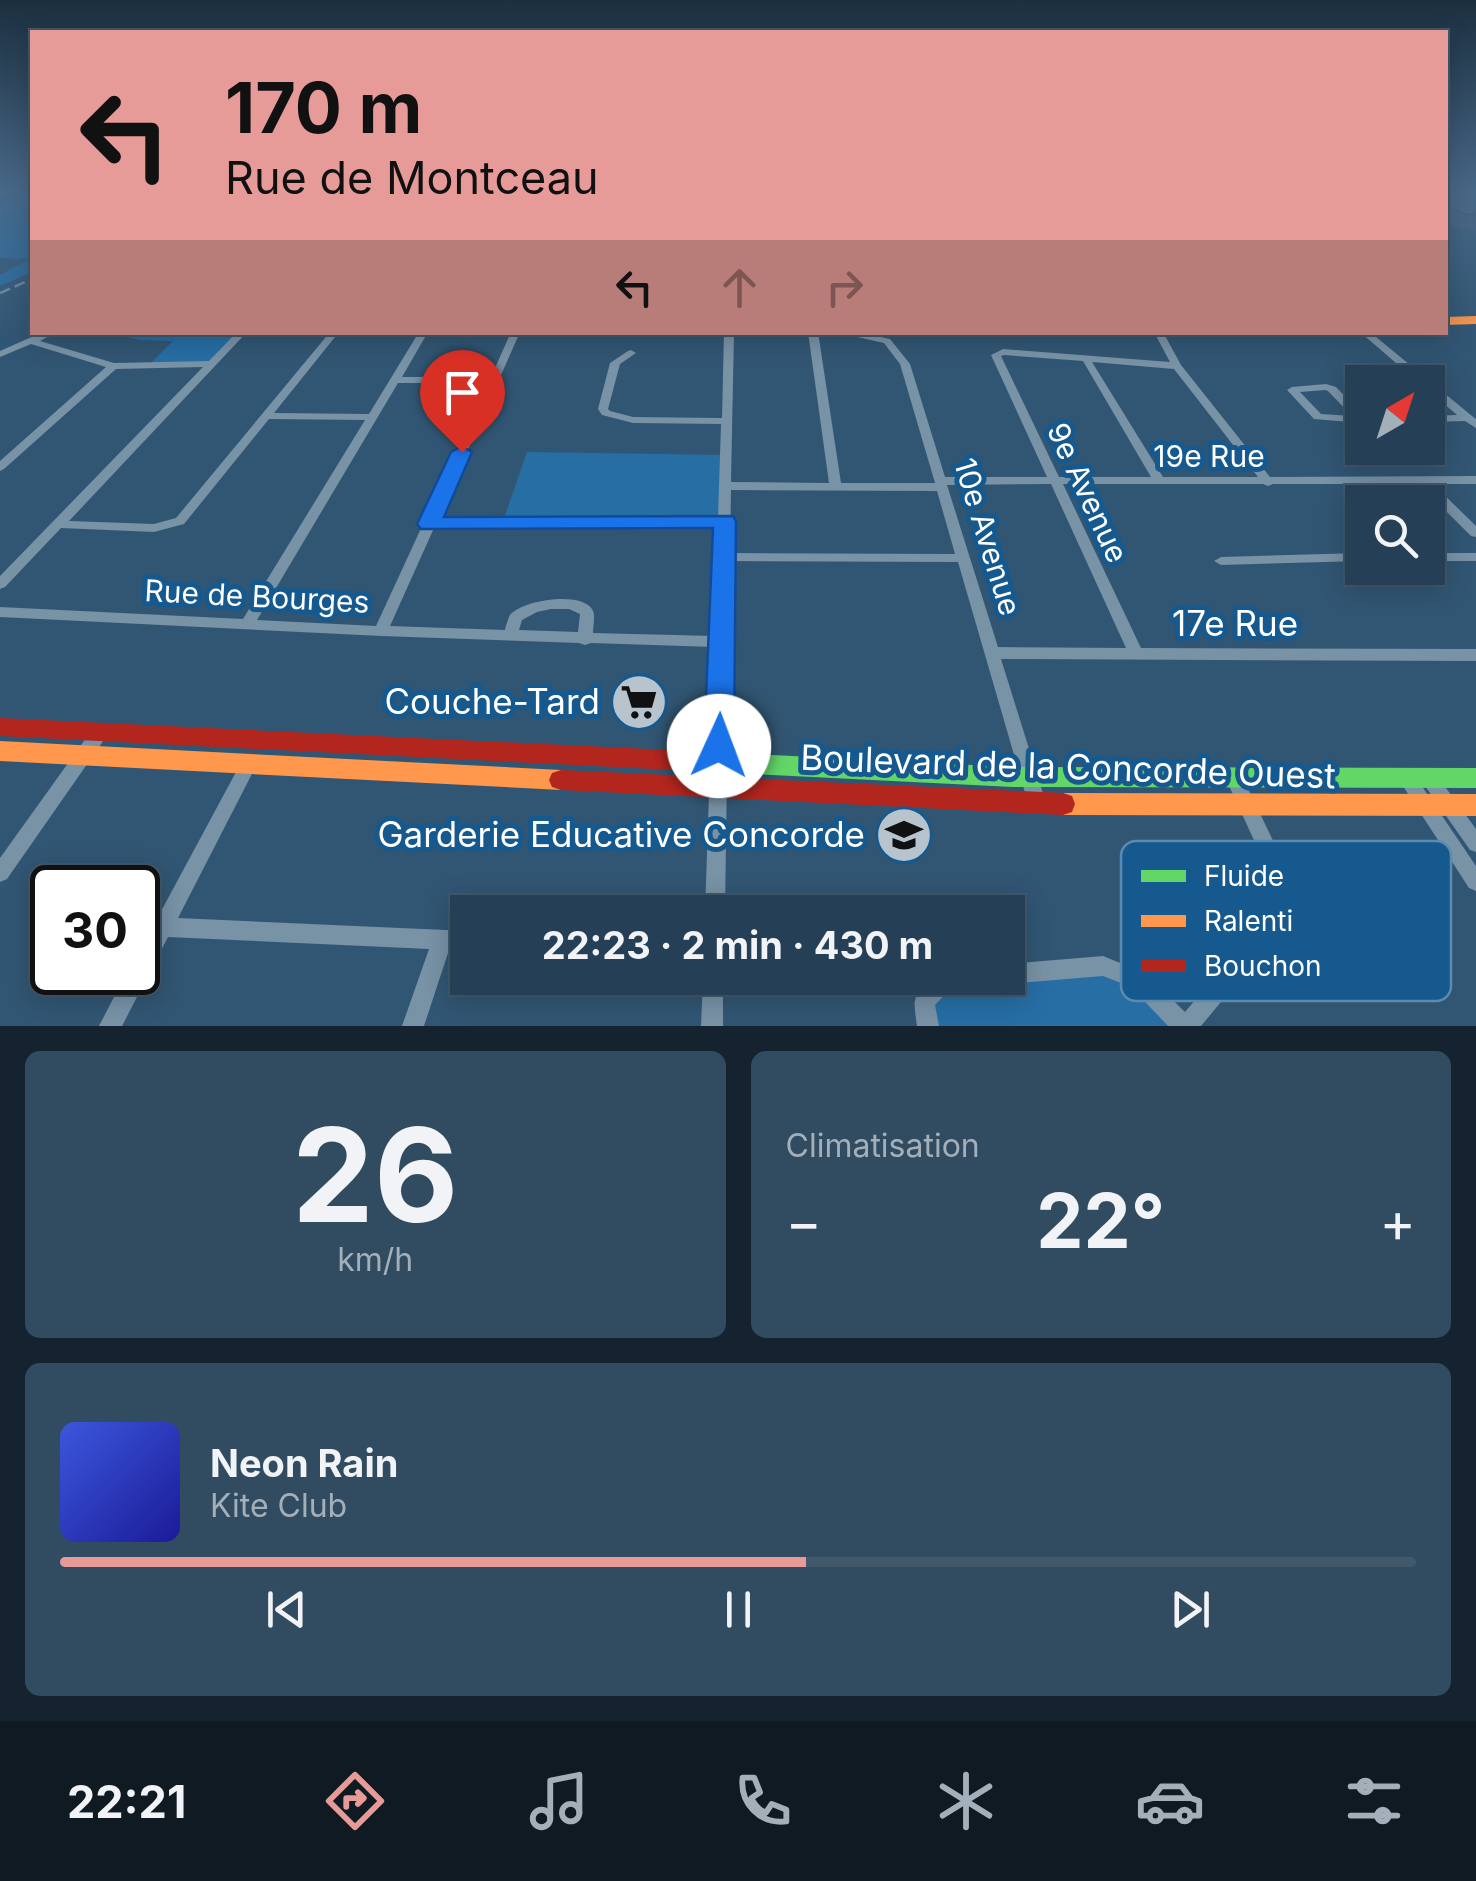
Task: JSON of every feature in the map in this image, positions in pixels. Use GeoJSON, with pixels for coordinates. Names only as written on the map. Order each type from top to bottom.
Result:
{"type":"FeatureCollection","features":[{"type":"Feature","properties":{"kind":"street"},"geometry":{"type":"LineString","coordinates":[[1448,321],[1476,320]]}},
{"type":"Feature","properties":{"kind":"street"},"geometry":{"type":"LineString","coordinates":[[1448,330],[1476,329]]}},
{"type":"Feature","properties":{"kind":"street"},"geometry":{"type":"LineString","coordinates":[[0,354],[45,335]]}},
{"type":"Feature","properties":{"kind":"street"},"geometry":{"type":"LineString","coordinates":[[0,584],[240,335]]}},
{"type":"Feature","properties":{"kind":"street"},"geometry":{"type":"LineString","coordinates":[[57,524],[154,528],[180,521],[332,335]]}},
{"type":"Feature","properties":{"kind":"street"},"geometry":{"type":"LineString","coordinates":[[248,621],[422,335]]}},
{"type":"Feature","properties":{"kind":"street"},"geometry":{"type":"LineString","coordinates":[[381,631],[515,335]]}},
{"type":"Feature","properties":{"kind":"street"},"geometry":{"type":"LineString","coordinates":[[715,895],[729,335]]}},
{"type":"Feature","properties":{"kind":"street"},"geometry":{"type":"LineString","coordinates":[[814,335],[836,487]]}},
{"type":"Feature","properties":{"kind":"street","name":"10e Avenue"},"geometry":{"type":"LineString","coordinates":[[852,335],[893,344],[905,364],[1038,804]]}},
{"type":"Feature","properties":{"kind":"street"},"geometry":{"type":"LineString","coordinates":[[1159,335],[1177,366],[1268,482]]}},
{"type":"Feature","properties":{"kind":"street"},"geometry":{"type":"LineString","coordinates":[[1368,335],[1403,365]]}},
{"type":"Feature","properties":{"kind":"street"},"geometry":{"type":"LineString","coordinates":[[31,341],[113,366],[213,364]]}},
{"type":"Feature","properties":{"kind":"street"},"geometry":{"type":"LineString","coordinates":[[0,344],[14,348]]}},
{"type":"Feature","properties":{"kind":"street"},"geometry":{"type":"LineString","coordinates":[[631,353],[615,363],[603,409],[606,414],[633,420],[727,421]]}},
{"type":"Feature","properties":{"kind":"street","name":"9e Avenue"},"geometry":{"type":"LineString","coordinates":[[1087,362],[998,353],[1052,482],[1136,654]]}},
{"type":"Feature","properties":{"kind":"street"},"geometry":{"type":"LineString","coordinates":[[1087,362],[1177,366]]}},
{"type":"Feature","properties":{"kind":"street"},"geometry":{"type":"LineString","coordinates":[[1087,362],[1160,482]]}},
{"type":"Feature","properties":{"kind":"street"},"geometry":{"type":"LineString","coordinates":[[0,466],[113,366]]}},
{"type":"Feature","properties":{"kind":"street"},"geometry":{"type":"LineString","coordinates":[[395,380],[494,380]]}},
{"type":"Feature","properties":{"kind":"street"},"geometry":{"type":"LineString","coordinates":[[1332,389],[1362,420],[1318,416],[1292,390],[1332,389]]}},
{"type":"Feature","properties":{"kind":"street"},"geometry":{"type":"LineString","coordinates":[[1445,400],[1472,422]]}},
{"type":"Feature","properties":{"kind":"street"},"geometry":{"type":"LineString","coordinates":[[266,416],[372,417]]}},
{"type":"Feature","properties":{"kind":"street"},"geometry":{"type":"LineString","coordinates":[[1445,420],[1472,422]]}},
{"type":"Feature","properties":{"kind":"street","name":"19e Rue"},"geometry":{"type":"LineString","coordinates":[[726,486],[1476,480]]}},
{"type":"Feature","properties":{"kind":"street"},"geometry":{"type":"LineString","coordinates":[[1424,482],[1476,534]]}},
{"type":"Feature","properties":{"kind":"street"},"geometry":{"type":"LineString","coordinates":[[429,524],[724,521]]}},
{"type":"Feature","properties":{"kind":"street"},"geometry":{"type":"LineString","coordinates":[[724,557],[964,558]]}},
{"type":"Feature","properties":{"kind":"street"},"geometry":{"type":"LineString","coordinates":[[1221,560],[1345,557]]}},
{"type":"Feature","properties":{"kind":"street"},"geometry":{"type":"LineString","coordinates":[[1445,557],[1476,557]]}},
{"type":"Feature","properties":{"kind":"street"},"geometry":{"type":"LineString","coordinates":[[510,636],[516,617],[531,606],[570,604],[587,612],[585,640]]}},
{"type":"Feature","properties":{"kind":"street","name":"Rue de Bourges"},"geometry":{"type":"LineString","coordinates":[[0,612],[585,640],[722,642]]}},
{"type":"Feature","properties":{"kind":"street","name":"17e Rue"},"geometry":{"type":"LineString","coordinates":[[994,653],[1476,655]]}},
{"type":"Feature","properties":{"kind":"street","name":"Boulevard de la Concorde Ouest"},"geometry":{"type":"LineString","coordinates":[[0,727],[1030,777],[1476,778]]}},
{"type":"Feature","properties":{"kind":"street"},"geometry":{"type":"LineString","coordinates":[[0,873],[100,732]]}},
{"type":"Feature","properties":{"kind":"street","name":"Boulevard de la Concorde Ouest"},"geometry":{"type":"LineString","coordinates":[[0,752],[1038,804],[1476,805]]}},
{"type":"Feature","properties":{"kind":"street"},"geometry":{"type":"LineString","coordinates":[[110,1026],[249,764]]}},
{"type":"Feature","properties":{"kind":"street"},"geometry":{"type":"LineString","coordinates":[[1234,777],[1265,841]]}},
{"type":"Feature","properties":{"kind":"street"},"geometry":{"type":"LineString","coordinates":[[1407,778],[1449,841]]}},
{"type":"Feature","properties":{"kind":"street"},"geometry":{"type":"LineString","coordinates":[[1429,778],[1476,844]]}},
{"type":"Feature","properties":{"kind":"street"},"geometry":{"type":"LineString","coordinates":[[1451,844],[1476,882]]}},
{"type":"Feature","properties":{"kind":"street"},"geometry":{"type":"LineString","coordinates":[[162,927],[450,940]]}},
{"type":"Feature","properties":{"kind":"street"},"geometry":{"type":"LineString","coordinates":[[412,1026],[442,940]]}},
{"type":"Feature","properties":{"kind":"street"},"geometry":{"type":"LineString","coordinates":[[1025,973],[1103,966],[1121,973]]}},
{"type":"Feature","properties":{"kind":"street"},"geometry":{"type":"LineString","coordinates":[[712,1026],[713,995]]}},
{"type":"Feature","properties":{"kind":"street"},"geometry":{"type":"LineString","coordinates":[[928,1026],[924,1001],[929,995]]}},
{"type":"Feature","properties":{"kind":"street"},"geometry":{"type":"LineString","coordinates":[[1159,1001],[1185,1026],[1206,1001]]}},
{"type":"Feature","properties":{"kind":"shaded area"},"geometry":{"type":"Polygon","coordinates":[[[0,239],[30,239],[30,273],[0,286],[0,275],[29,259],[0,258],[0,239]]]}},
{"type":"Feature","properties":{"kind":"shaded area"},"geometry":{"type":"Polygon","coordinates":[[[120,335],[241,335],[213,364],[149,365],[173,341],[120,335]]]}},
{"type":"Feature","properties":{"kind":"shaded area"},"geometry":{"type":"Polygon","coordinates":[[[527,452],[726,455],[725,521],[502,524],[527,452]]]}},
{"type":"Feature","properties":{"kind":"shaded area"},"geometry":{"type":"Polygon","coordinates":[[[1103,966],[1121,980],[1121,1001],[1150,1001],[1183,1026],[928,1026],[924,1001],[930,995],[1025,995],[1025,973],[1103,966]]]}},
{"type":"Feature","properties":{"kind":"railway"},"geometry":{"type":"LineString","coordinates":[[0,293],[30,280]]}},
{"type":"Feature","properties":{"kind":"traffic: fast"},"geometry":{"type":"LineString","coordinates":[[753,764],[1013,777],[1476,778]]}},
{"type":"Feature","properties":{"kind":"traffic: slow"},"geometry":{"type":"LineString","coordinates":[[1448,321],[1476,320]]}},
{"type":"Feature","properties":{"kind":"traffic: slow"},"geometry":{"type":"LineString","coordinates":[[0,751],[561,780]]}},
{"type":"Feature","properties":{"kind":"traffic: slow"},"geometry":{"type":"LineString","coordinates":[[1063,804],[1476,805]]}},
{"type":"Feature","properties":{"kind":"traffic: jam"},"geometry":{"type":"LineString","coordinates":[[0,727],[753,764]]}},
{"type":"Feature","properties":{"kind":"traffic: jam"},"geometry":{"type":"LineString","coordinates":[[561,780],[1063,804]]}},
{"type":"Feature","properties":{"kind":"place","name":"Couche-Tard"},"geometry":{"type":"Point","coordinates":[639,702]}},
{"type":"Feature","properties":{"kind":"place","name":"Garderie Educative Concorde"},"geometry":{"type":"Point","coordinates":[904,835]}},
{"type":"Feature","properties":{"kind":"route"},"geometry":{"type":"LineString","coordinates":[[462,452],[429,524],[724,521],[719,746]]}}]}
